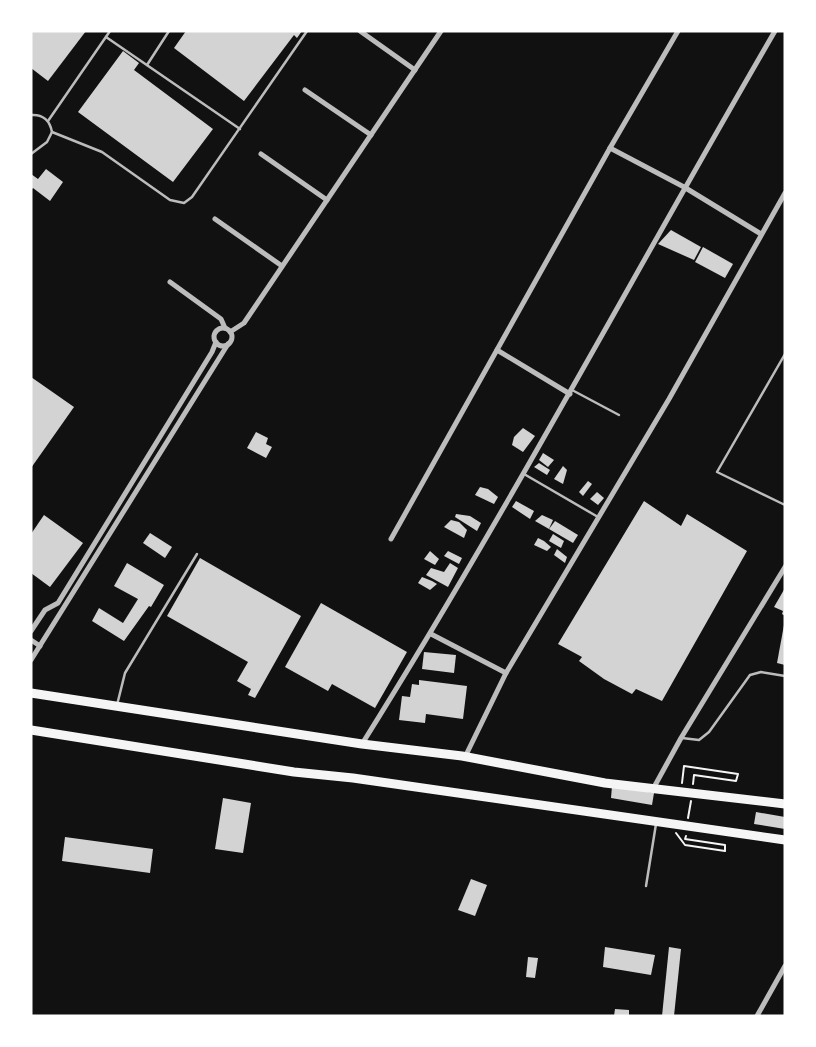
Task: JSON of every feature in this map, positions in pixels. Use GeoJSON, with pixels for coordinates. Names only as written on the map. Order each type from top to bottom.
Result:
{"type":"FeatureCollection","features":[{"type":"Feature","properties":{"kind":"highway"},"geometry":{"type":"LineString","coordinates":[[31,693],[362,744],[465,757],[653,789],[785,804]]}},
{"type":"Feature","properties":{"kind":"highway"},"geometry":{"type":"LineString","coordinates":[[31,730],[294,772],[354,778],[656,823],[785,840]]}},
{"type":"Feature","properties":{"kind":"street"},"geometry":{"type":"LineString","coordinates":[[360,31],[415,70]]}},
{"type":"Feature","properties":{"kind":"street"},"geometry":{"type":"LineString","coordinates":[[230,332],[244,323],[441,31]]}},
{"type":"Feature","properties":{"kind":"street"},"geometry":{"type":"LineString","coordinates":[[392,539],[610,148],[678,31]]}},
{"type":"Feature","properties":{"kind":"street"},"geometry":{"type":"LineString","coordinates":[[362,744],[431,634],[524,474],[684,188],[775,31]]}},
{"type":"Feature","properties":{"kind":"street"},"geometry":{"type":"LineString","coordinates":[[305,90],[371,136]]}},
{"type":"Feature","properties":{"kind":"street"},"geometry":{"type":"LineString","coordinates":[[610,148],[684,188],[761,234]]}},
{"type":"Feature","properties":{"kind":"street"},"geometry":{"type":"LineString","coordinates":[[261,154],[327,200]]}},
{"type":"Feature","properties":{"kind":"street"},"geometry":{"type":"LineString","coordinates":[[465,757],[506,673],[669,399],[785,194]]}},
{"type":"Feature","properties":{"kind":"street"},"geometry":{"type":"LineString","coordinates":[[215,219],[282,266]]}},
{"type":"Feature","properties":{"kind":"street"},"geometry":{"type":"LineString","coordinates":[[31,660],[232,338],[221,319],[170,282]]}},
{"type":"Feature","properties":{"kind":"street"},"geometry":{"type":"LineString","coordinates":[[31,631],[45,610],[58,603],[212,352],[216,342],[216,332],[225,328]]}},
{"type":"Feature","properties":{"kind":"street"},"geometry":{"type":"LineString","coordinates":[[216,342],[221,346],[228,344]]}},
{"type":"Feature","properties":{"kind":"street"},"geometry":{"type":"LineString","coordinates":[[497,350],[571,392]]}},
{"type":"Feature","properties":{"kind":"street"},"geometry":{"type":"LineString","coordinates":[[653,789],[681,738],[785,567]]}},
{"type":"Feature","properties":{"kind":"street"},"geometry":{"type":"LineString","coordinates":[[58,603],[65,607]]}},
{"type":"Feature","properties":{"kind":"street"},"geometry":{"type":"LineString","coordinates":[[431,634],[506,673]]}},
{"type":"Feature","properties":{"kind":"street"},"geometry":{"type":"LineString","coordinates":[[31,640],[40,646]]}},
{"type":"Feature","properties":{"kind":"street"},"geometry":{"type":"LineString","coordinates":[[757,1016],[785,966]]}},
{"type":"Feature","properties":{"kind":"lane"},"geometry":{"type":"LineString","coordinates":[[48,121],[110,31]]}},
{"type":"Feature","properties":{"kind":"lane"},"geometry":{"type":"LineString","coordinates":[[162,31],[166,35]]}},
{"type":"Feature","properties":{"kind":"lane"},"geometry":{"type":"LineString","coordinates":[[147,65],[169,31]]}},
{"type":"Feature","properties":{"kind":"lane"},"geometry":{"type":"LineString","coordinates":[[52,132],[102,152],[170,200],[180,204],[192,197],[307,31]]}},
{"type":"Feature","properties":{"kind":"lane"},"geometry":{"type":"LineString","coordinates":[[106,36],[240,129]]}},
{"type":"Feature","properties":{"kind":"lane"},"geometry":{"type":"LineString","coordinates":[[31,114],[41,116],[48,121],[52,132],[47,142],[31,154]]}},
{"type":"Feature","properties":{"kind":"lane"},"geometry":{"type":"LineString","coordinates":[[785,354],[717,472],[785,505]]}},
{"type":"Feature","properties":{"kind":"lane"},"geometry":{"type":"LineString","coordinates":[[571,392],[619,415]]}},
{"type":"Feature","properties":{"kind":"lane"},"geometry":{"type":"LineString","coordinates":[[524,474],[599,517]]}},
{"type":"Feature","properties":{"kind":"lane"},"geometry":{"type":"LineString","coordinates":[[117,706],[125,674],[197,554]]}},
{"type":"Feature","properties":{"kind":"lane"},"geometry":{"type":"LineString","coordinates":[[681,738],[689,741],[699,740],[710,732],[750,675],[761,672],[785,676]]}},
{"type":"Feature","properties":{"kind":"lane"},"geometry":{"type":"LineString","coordinates":[[646,886],[656,823]]}},
{"type":"Feature","properties":{"kind":"path"},"geometry":{"type":"LineString","coordinates":[[681,793],[684,766],[738,774],[736,781],[694,775],[693,784]]}},
{"type":"Feature","properties":{"kind":"path"},"geometry":{"type":"LineString","coordinates":[[688,821],[692,793]]}},
{"type":"Feature","properties":{"kind":"path"},"geometry":{"type":"LineString","coordinates":[[677,826],[676,834],[685,845],[725,851],[726,845],[686,839],[687,830]]}},
{"type":"Feature","properties":{"kind":"building"},"geometry":{"type":"Polygon","coordinates":[[[31,31],[86,31],[48,81],[31,68],[31,31]]]}},
{"type":"Feature","properties":{"kind":"building"},"geometry":{"type":"Polygon","coordinates":[[[186,31],[302,31],[297,38],[294,35],[244,101],[174,48],[186,31]]]}},
{"type":"Feature","properties":{"kind":"building"},"geometry":{"type":"Polygon","coordinates":[[[123,51],[139,63],[134,70],[213,129],[173,182],[78,112],[123,51]]]}},
{"type":"Feature","properties":{"kind":"building"},"geometry":{"type":"Polygon","coordinates":[[[46,169],[63,182],[50,201],[33,188],[31,190],[31,174],[38,179],[46,169]]]}},
{"type":"Feature","properties":{"kind":"building"},"geometry":{"type":"Polygon","coordinates":[[[671,230],[701,247],[694,260],[658,244],[671,230]]]}},
{"type":"Feature","properties":{"kind":"building"},"geometry":{"type":"Polygon","coordinates":[[[703,247],[733,264],[725,278],[695,262],[703,247]]]}},
{"type":"Feature","properties":{"kind":"building"},"geometry":{"type":"Polygon","coordinates":[[[31,377],[74,407],[31,468],[31,377]]]}},
{"type":"Feature","properties":{"kind":"building"},"geometry":{"type":"Polygon","coordinates":[[[523,428],[535,436],[523,452],[512,445],[514,437],[523,428]]]}},
{"type":"Feature","properties":{"kind":"building"},"geometry":{"type":"Polygon","coordinates":[[[256,432],[268,438],[266,444],[272,447],[266,458],[247,448],[256,432]]]}},
{"type":"Feature","properties":{"kind":"building"},"geometry":{"type":"Polygon","coordinates":[[[543,453],[554,460],[548,467],[539,460],[543,453]]]}},
{"type":"Feature","properties":{"kind":"building"},"geometry":{"type":"Polygon","coordinates":[[[539,463],[550,470],[547,475],[534,467],[539,463]]]}},
{"type":"Feature","properties":{"kind":"building"},"geometry":{"type":"Polygon","coordinates":[[[563,466],[567,470],[563,484],[554,479],[563,466]]]}},
{"type":"Feature","properties":{"kind":"building"},"geometry":{"type":"Polygon","coordinates":[[[588,481],[592,484],[583,496],[579,492],[588,481]]]}},
{"type":"Feature","properties":{"kind":"building"},"geometry":{"type":"Polygon","coordinates":[[[480,487],[488,489],[498,497],[494,504],[475,495],[480,487]]]}},
{"type":"Feature","properties":{"kind":"building"},"geometry":{"type":"Polygon","coordinates":[[[597,492],[604,498],[598,505],[590,499],[597,492]]]}},
{"type":"Feature","properties":{"kind":"building"},"geometry":{"type":"Polygon","coordinates":[[[516,501],[534,511],[530,519],[512,507],[516,501]]]}},
{"type":"Feature","properties":{"kind":"building"},"geometry":{"type":"Polygon","coordinates":[[[644,501],[681,526],[687,514],[747,551],[662,701],[636,689],[632,694],[604,679],[579,661],[582,657],[558,644],[644,501]]]}},
{"type":"Feature","properties":{"kind":"building"},"geometry":{"type":"Polygon","coordinates":[[[456,514],[470,516],[481,523],[477,531],[455,517],[456,514]]]}},
{"type":"Feature","properties":{"kind":"building"},"geometry":{"type":"Polygon","coordinates":[[[44,515],[83,543],[50,587],[31,573],[31,534],[44,515]]]}},
{"type":"Feature","properties":{"kind":"building"},"geometry":{"type":"Polygon","coordinates":[[[542,515],[553,520],[549,529],[535,521],[542,515]]]}},
{"type":"Feature","properties":{"kind":"building"},"geometry":{"type":"Polygon","coordinates":[[[451,520],[459,522],[467,530],[464,538],[444,527],[451,520]]]}},
{"type":"Feature","properties":{"kind":"building"},"geometry":{"type":"Polygon","coordinates":[[[555,521],[578,535],[573,543],[549,529],[555,521]]]}},
{"type":"Feature","properties":{"kind":"building"},"geometry":{"type":"Polygon","coordinates":[[[150,533],[172,547],[165,558],[143,543],[150,533]]]}},
{"type":"Feature","properties":{"kind":"building"},"geometry":{"type":"Polygon","coordinates":[[[553,534],[564,541],[561,548],[549,541],[553,534]]]}},
{"type":"Feature","properties":{"kind":"building"},"geometry":{"type":"Polygon","coordinates":[[[538,538],[551,547],[547,551],[534,545],[538,538]]]}},
{"type":"Feature","properties":{"kind":"building"},"geometry":{"type":"Polygon","coordinates":[[[557,549],[567,557],[565,563],[554,555],[557,549]]]}},
{"type":"Feature","properties":{"kind":"building"},"geometry":{"type":"Polygon","coordinates":[[[430,551],[439,559],[435,565],[424,559],[430,551]]]}},
{"type":"Feature","properties":{"kind":"building"},"geometry":{"type":"Polygon","coordinates":[[[448,551],[462,558],[459,564],[444,556],[448,551]]]}},
{"type":"Feature","properties":{"kind":"building"},"geometry":{"type":"Polygon","coordinates":[[[200,558],[301,616],[255,698],[248,695],[251,689],[237,681],[248,662],[167,616],[200,558]]]}},
{"type":"Feature","properties":{"kind":"building"},"geometry":{"type":"Polygon","coordinates":[[[127,563],[164,585],[151,607],[149,606],[124,641],[92,621],[99,608],[123,623],[138,599],[114,586],[127,563]]]}},
{"type":"Feature","properties":{"kind":"building"},"geometry":{"type":"Polygon","coordinates":[[[450,563],[458,568],[448,587],[426,575],[431,568],[444,572],[450,563]]]}},
{"type":"Feature","properties":{"kind":"building"},"geometry":{"type":"Polygon","coordinates":[[[422,577],[437,584],[430,590],[418,583],[422,577]]]}},
{"type":"Feature","properties":{"kind":"building"},"geometry":{"type":"Polygon","coordinates":[[[785,588],[785,616],[782,614],[783,611],[774,607],[785,588]]]}},
{"type":"Feature","properties":{"kind":"building"},"geometry":{"type":"Polygon","coordinates":[[[321,603],[407,652],[375,708],[332,684],[328,691],[285,667],[321,603]]]}},
{"type":"Feature","properties":{"kind":"building"},"geometry":{"type":"Polygon","coordinates":[[[785,625],[785,665],[777,663],[785,625]]]}},
{"type":"Feature","properties":{"kind":"building"},"geometry":{"type":"Polygon","coordinates":[[[424,652],[456,655],[454,673],[422,669],[424,652]]]}},
{"type":"Feature","properties":{"kind":"building"},"geometry":{"type":"Polygon","coordinates":[[[419,680],[467,686],[463,719],[426,714],[425,723],[399,720],[402,696],[410,697],[412,684],[419,685],[419,680]]]}},
{"type":"Feature","properties":{"kind":"building"},"geometry":{"type":"Polygon","coordinates":[[[612,786],[654,793],[652,805],[611,798],[612,786]]]}},
{"type":"Feature","properties":{"kind":"building"},"geometry":{"type":"Polygon","coordinates":[[[223,798],[251,803],[243,853],[215,849],[223,798]]]}},
{"type":"Feature","properties":{"kind":"building"},"geometry":{"type":"Polygon","coordinates":[[[756,812],[785,817],[785,829],[754,824],[756,812]]]}},
{"type":"Feature","properties":{"kind":"building"},"geometry":{"type":"Polygon","coordinates":[[[65,837],[153,849],[150,873],[62,861],[65,837]]]}},
{"type":"Feature","properties":{"kind":"building"},"geometry":{"type":"Polygon","coordinates":[[[471,879],[487,885],[475,916],[458,910],[471,879]]]}},
{"type":"Feature","properties":{"kind":"building"},"geometry":{"type":"Polygon","coordinates":[[[605,947],[655,955],[651,975],[603,967],[605,947]]]}},
{"type":"Feature","properties":{"kind":"building"},"geometry":{"type":"Polygon","coordinates":[[[669,947],[681,949],[674,1016],[662,1016],[669,947]]]}},
{"type":"Feature","properties":{"kind":"building"},"geometry":{"type":"Polygon","coordinates":[[[528,957],[538,958],[535,978],[526,977],[528,957]]]}},
{"type":"Feature","properties":{"kind":"building"},"geometry":{"type":"Polygon","coordinates":[[[615,1009],[629,1010],[629,1016],[614,1016],[615,1009]]]}}]}
